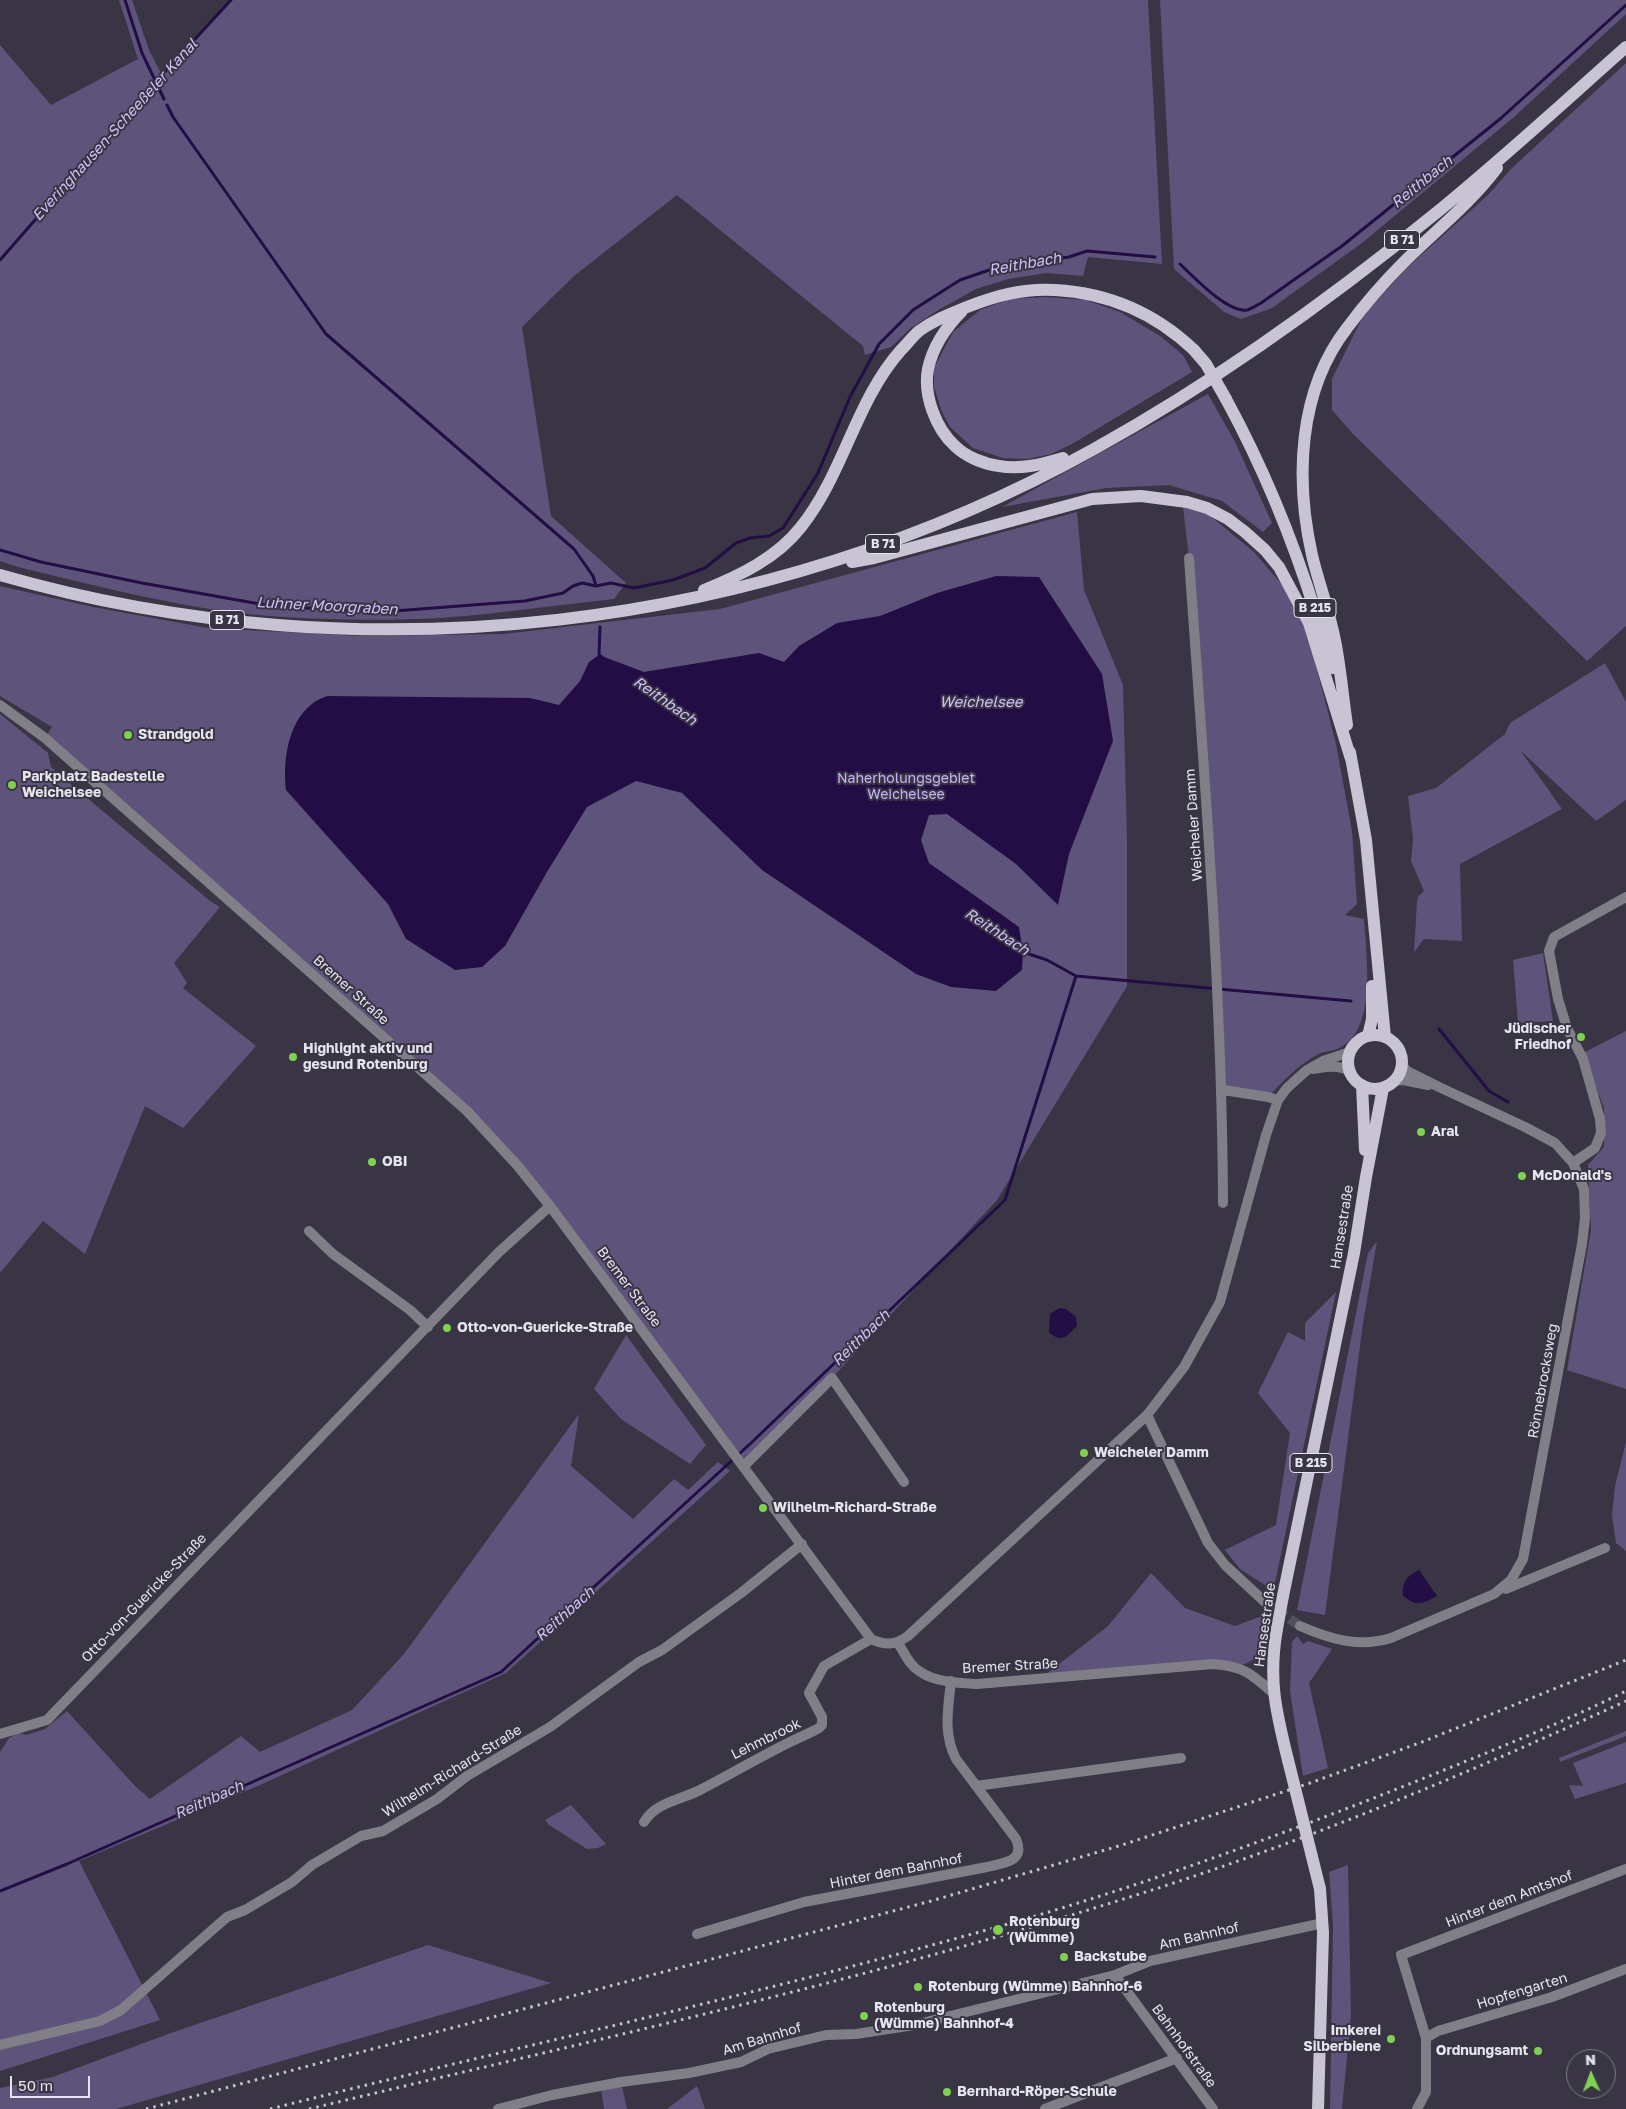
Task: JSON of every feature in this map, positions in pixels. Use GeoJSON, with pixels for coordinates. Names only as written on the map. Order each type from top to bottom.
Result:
{"type":"FeatureCollection","features":[{"type":"Feature","properties":{"kind":"main road","name":"B 71"},"geometry":{"type":"LineString","coordinates":[[0,574],[127,604],[208,618],[358,629],[459,628],[615,613],[729,590],[807,570],[925,529],[989,502],[1092,450],[1187,394],[1290,326],[1438,212],[1511,150],[1626,46]]}},
{"type":"Feature","properties":{"kind":"main road"},"geometry":{"type":"LineString","coordinates":[[1351,759],[1336,645],[1312,554],[1305,510],[1302,468],[1310,407],[1329,355],[1347,328],[1403,263],[1481,189],[1511,150]]}},
{"type":"Feature","properties":{"kind":"main road","name":"B 215"},"geometry":{"type":"LineString","coordinates":[[965,308],[991,297],[1018,291],[1047,289],[1076,291],[1108,298],[1154,318],[1172,330],[1206,364],[1241,425],[1277,506],[1306,580],[1331,662],[1366,840],[1374,939],[1385,1037]]}},
{"type":"Feature","properties":{"kind":"main road"},"geometry":{"type":"LineString","coordinates":[[965,308],[946,327],[935,347],[928,370],[927,386],[930,403],[940,428],[955,446],[978,460],[1000,466],[1025,468],[1092,450]]}},
{"type":"Feature","properties":{"kind":"main road"},"geometry":{"type":"LineString","coordinates":[[662,605],[735,577],[770,556],[800,528],[825,492],[866,401],[889,364],[918,331],[938,318],[965,308]]}},
{"type":"Feature","properties":{"kind":"main road"},"geometry":{"type":"LineString","coordinates":[[807,570],[874,558],[1092,499],[1141,496],[1187,502],[1207,508],[1228,519],[1245,532],[1279,567],[1309,623],[1351,759]]}},
{"type":"Feature","properties":{"kind":"main road","name":"B 215"},"geometry":{"type":"LineString","coordinates":[[1368,1036],[1372,1019],[1374,939]]}},
{"type":"Feature","properties":{"kind":"main road"},"geometry":{"type":"LineString","coordinates":[[1368,1036],[1385,1037],[1397,1046],[1402,1057],[1399,1074],[1388,1084],[1371,1088],[1362,1085],[1351,1072],[1348,1062],[1350,1052],[1356,1043],[1368,1036]]}},
{"type":"Feature","properties":{"kind":"main road","name":"Hansestraße"},"geometry":{"type":"LineString","coordinates":[[1318,2109],[1323,1923],[1320,1889],[1273,1693],[1273,1657],[1277,1629],[1348,1282],[1366,1177],[1388,1084]]}},
{"type":"Feature","properties":{"kind":"main road","name":"Hansestraße"},"geometry":{"type":"LineString","coordinates":[[1362,1085],[1366,1177]]}},
{"type":"Feature","properties":{"kind":"street","name":"Weicheler Damm"},"geometry":{"type":"LineString","coordinates":[[1189,558],[1223,1090],[1223,1204]]}},
{"type":"Feature","properties":{"kind":"street","name":"Bremer Straße"},"geometry":{"type":"LineString","coordinates":[[0,705],[45,738],[467,1110],[517,1165],[550,1206],[871,1639]]}},
{"type":"Feature","properties":{"kind":"street"},"geometry":{"type":"LineString","coordinates":[[1573,1163],[1595,1148],[1601,1133],[1600,1119],[1583,1059],[1566,1028],[1558,1000],[1549,951],[1554,937],[1626,897]]}},
{"type":"Feature","properties":{"kind":"street"},"geometry":{"type":"LineString","coordinates":[[871,1639],[880,1643],[898,1643],[908,1636],[1147,1415],[1184,1367],[1220,1302],[1266,1135],[1278,1100],[1287,1088],[1307,1070],[1322,1061],[1350,1052]]}},
{"type":"Feature","properties":{"kind":"street","name":"Rönnebrocksweg"},"geometry":{"type":"LineString","coordinates":[[1402,1065],[1408,1071],[1439,1087],[1555,1143],[1573,1163],[1584,1190],[1585,1218],[1557,1382],[1523,1559],[1511,1580],[1494,1594]]}},
{"type":"Feature","properties":{"kind":"street"},"geometry":{"type":"LineString","coordinates":[[1307,1070],[1334,1066],[1343,1067],[1351,1072]]}},
{"type":"Feature","properties":{"kind":"street","name":"Rönnebrocksweg"},"geometry":{"type":"LineString","coordinates":[[1388,1084],[1403,1080],[1439,1087]]}},
{"type":"Feature","properties":{"kind":"street"},"geometry":{"type":"LineString","coordinates":[[1223,1090],[1278,1100]]}},
{"type":"Feature","properties":{"kind":"street","name":"Otto-von-Guericke-Straße"},"geometry":{"type":"LineString","coordinates":[[0,1734],[46,1720],[500,1252],[550,1206]]}},
{"type":"Feature","properties":{"kind":"street"},"geometry":{"type":"LineString","coordinates":[[309,1231],[333,1254],[410,1310],[428,1326]]}},
{"type":"Feature","properties":{"kind":"street"},"geometry":{"type":"LineString","coordinates":[[742,1464],[832,1378],[904,1482]]}},
{"type":"Feature","properties":{"kind":"street"},"geometry":{"type":"LineString","coordinates":[[1147,1415],[1208,1543],[1225,1565],[1265,1602]]}},
{"type":"Feature","properties":{"kind":"street","name":"Wilhelm-Richard-Straße"},"geometry":{"type":"LineString","coordinates":[[0,2045],[100,2021],[121,2010],[227,1917],[245,1910],[292,1882],[312,1864],[361,1836],[383,1831],[437,1799],[467,1776],[550,1727],[639,1662],[662,1650],[741,1593],[802,1544]]}},
{"type":"Feature","properties":{"kind":"street","name":"Rönnebrocksweg"},"geometry":{"type":"LineString","coordinates":[[1300,1626],[1339,1640],[1362,1644],[1376,1642],[1391,1638],[1604,1548]]}},
{"type":"Feature","properties":{"kind":"street","name":"Lehmbrook"},"geometry":{"type":"LineString","coordinates":[[644,1822],[650,1814],[671,1801],[698,1791],[738,1768],[760,1759],[819,1728],[822,1724],[822,1717],[809,1694],[824,1666],[871,1639]]}},
{"type":"Feature","properties":{"kind":"street","name":"Bremer Straße"},"geometry":{"type":"LineString","coordinates":[[898,1643],[909,1661],[918,1671],[932,1678],[951,1682],[977,1684],[1213,1664],[1238,1667],[1247,1671],[1273,1693]]}},
{"type":"Feature","properties":{"kind":"street","name":"Hinter dem Bahnhof"},"geometry":{"type":"LineString","coordinates":[[697,1934],[804,1902],[1010,1861],[1018,1853],[1019,1846],[1016,1839],[956,1759],[948,1739],[947,1728],[951,1682]]}},
{"type":"Feature","properties":{"kind":"street"},"geometry":{"type":"LineString","coordinates":[[976,1786],[1180,1758]]}},
{"type":"Feature","properties":{"kind":"street","name":"Hinter dem Amtshof"},"geometry":{"type":"LineString","coordinates":[[1426,2038],[1401,1955],[1626,1869]]}},
{"type":"Feature","properties":{"kind":"street","name":"Am Bahnhof"},"geometry":{"type":"LineString","coordinates":[[498,2109],[552,2095],[620,2082],[690,2073],[741,2062],[768,2049],[826,2035],[856,2034],[921,2023],[1115,1975],[1150,1961],[1323,1923]]}},
{"type":"Feature","properties":{"kind":"street","name":"Hopfengarten"},"geometry":{"type":"LineString","coordinates":[[1426,2038],[1438,2031],[1552,1998],[1626,1969]]}},
{"type":"Feature","properties":{"kind":"street","name":"Bahnhofstraße"},"geometry":{"type":"LineString","coordinates":[[1115,1975],[1214,2109]]}},
{"type":"Feature","properties":{"kind":"street"},"geometry":{"type":"LineString","coordinates":[[1417,2109],[1426,2092],[1426,2038]]}},
{"type":"Feature","properties":{"kind":"street"},"geometry":{"type":"LineString","coordinates":[[1045,2109],[1177,2058]]}},
{"type":"Feature","properties":{"kind":"green space"},"geometry":{"type":"Polygon","coordinates":[[[119,0],[132,0],[149,50],[162,75],[231,0],[1148,0],[1162,264],[1088,257],[1083,276],[1046,273],[1008,279],[976,289],[911,328],[891,347],[865,355],[863,346],[677,195],[574,276],[522,327],[551,516],[626,583],[614,599],[440,618],[363,620],[285,617],[184,605],[18,567],[0,561],[0,45],[51,105],[138,59],[119,0]]]}},
{"type":"Feature","properties":{"kind":"green space"},"geometry":{"type":"Polygon","coordinates":[[[1160,0],[1626,0],[1626,14],[1514,117],[1362,243],[1272,308],[1241,319],[1224,312],[1174,269],[1160,0]]]}},
{"type":"Feature","properties":{"kind":"green space"},"geometry":{"type":"Polygon","coordinates":[[[1626,63],[1626,626],[1587,661],[1353,434],[1332,410],[1332,379],[1364,314],[1409,266],[1488,195],[1512,168],[1626,63]]]}},
{"type":"Feature","properties":{"kind":"green space"},"geometry":{"type":"Polygon","coordinates":[[[1045,297],[1086,300],[1120,312],[1160,336],[1183,355],[1192,372],[1072,444],[1051,454],[1028,459],[1003,458],[973,448],[950,427],[942,412],[934,387],[934,368],[953,332],[980,310],[1010,299],[1045,297]]]}},
{"type":"Feature","properties":{"kind":"green space"},"geometry":{"type":"Polygon","coordinates":[[[1208,394],[1235,442],[1272,523],[1263,532],[1222,501],[1169,485],[1106,488],[1002,507],[1208,394]]]}},
{"type":"Feature","properties":{"kind":"green space"},"geometry":{"type":"Polygon","coordinates":[[[1183,507],[1209,515],[1254,552],[1290,594],[1308,634],[1336,744],[1352,831],[1357,904],[1345,915],[1364,919],[1367,990],[1365,1009],[1360,1025],[1351,1039],[1337,1049],[1321,1053],[1307,1061],[1268,1097],[1223,1090],[1189,558],[1183,507]]]}},
{"type":"Feature","properties":{"kind":"green space","name":"Naherholungsgebiet Weichelsee"},"geometry":{"type":"Polygon","coordinates":[[[1077,512],[1084,590],[1123,685],[1127,839],[1127,986],[997,1200],[832,1378],[744,1466],[580,1244],[467,1111],[45,738],[52,727],[0,696],[0,586],[93,607],[208,628],[360,636],[503,634],[720,609],[1077,512]]]}},
{"type":"Feature","properties":{"kind":"green space"},"geometry":{"type":"Polygon","coordinates":[[[1605,663],[1626,702],[1626,800],[1596,821],[1520,750],[1562,809],[1460,864],[1462,941],[1424,939],[1414,952],[1417,902],[1418,897],[1424,891],[1411,861],[1413,839],[1408,796],[1436,788],[1505,734],[1510,723],[1605,663]]]}},
{"type":"Feature","properties":{"kind":"green space"},"geometry":{"type":"Polygon","coordinates":[[[0,714],[48,753],[51,767],[210,901],[220,907],[174,963],[187,983],[183,988],[256,1046],[183,1128],[145,1106],[85,1254],[43,1221],[0,1273],[0,714]]]}},
{"type":"Feature","properties":{"kind":"green space"},"geometry":{"type":"Polygon","coordinates":[[[1543,953],[1553,1021],[1518,1023],[1513,960],[1543,953]]]}},
{"type":"Feature","properties":{"kind":"green space"},"geometry":{"type":"Polygon","coordinates":[[[1626,1031],[1626,1389],[1567,1370],[1591,1230],[1588,1165],[1604,1147],[1604,1108],[1583,1053],[1626,1031]]]}},
{"type":"Feature","properties":{"kind":"green space"},"geometry":{"type":"Polygon","coordinates":[[[1377,1241],[1363,1323],[1325,1615],[1297,1610],[1368,1253],[1377,1241]]]}},
{"type":"Feature","properties":{"kind":"green space"},"geometry":{"type":"Polygon","coordinates":[[[1336,1292],[1272,1597],[1265,1585],[1240,1569],[1225,1550],[1276,1525],[1290,1433],[1258,1393],[1288,1332],[1305,1341],[1305,1323],[1336,1292]]]}},
{"type":"Feature","properties":{"kind":"green space"},"geometry":{"type":"Polygon","coordinates":[[[626,1335],[706,1445],[690,1464],[621,1419],[594,1389],[626,1335]]]}},
{"type":"Feature","properties":{"kind":"green space"},"geometry":{"type":"Polygon","coordinates":[[[579,1414],[571,1466],[633,1519],[674,1479],[688,1490],[718,1462],[730,1471],[506,1673],[260,1785],[79,1861],[160,2020],[0,2071],[0,1752],[9,1738],[18,1733],[27,1735],[45,1729],[67,1711],[135,1786],[150,1799],[241,1736],[260,1752],[352,1710],[404,1654],[579,1414]]]}},
{"type":"Feature","properties":{"kind":"green space"},"geometry":{"type":"Polygon","coordinates":[[[1626,1442],[1626,1551],[1616,1543],[1612,1515],[1615,1486],[1626,1442]]]}},
{"type":"Feature","properties":{"kind":"green space"},"geometry":{"type":"Polygon","coordinates":[[[1151,1573],[1185,1608],[1235,1626],[1270,1613],[1264,1655],[1238,1667],[1040,1679],[1108,1626],[1151,1573]]]}},
{"type":"Feature","properties":{"kind":"green space"},"geometry":{"type":"Polygon","coordinates":[[[1297,1636],[1303,1644],[1308,1641],[1332,1649],[1309,1683],[1328,1768],[1303,1776],[1290,1691],[1292,1642],[1297,1636]]]}},
{"type":"Feature","properties":{"kind":"green space"},"geometry":{"type":"Polygon","coordinates":[[[1626,1731],[1626,1736],[1560,1762],[1559,1758],[1626,1731]]]}},
{"type":"Feature","properties":{"kind":"green space"},"geometry":{"type":"Polygon","coordinates":[[[1626,1742],[1626,1783],[1575,1799],[1569,1785],[1583,1786],[1573,1763],[1626,1742]]]}},
{"type":"Feature","properties":{"kind":"green space"},"geometry":{"type":"Polygon","coordinates":[[[571,1805],[606,1844],[598,1848],[587,1849],[549,1825],[545,1820],[571,1805]]]}},
{"type":"Feature","properties":{"kind":"green space"},"geometry":{"type":"Polygon","coordinates":[[[1348,1865],[1351,2015],[1342,2109],[1330,2109],[1333,1925],[1329,1872],[1348,1865]]]}},
{"type":"Feature","properties":{"kind":"green space"},"geometry":{"type":"Polygon","coordinates":[[[428,1945],[551,1983],[116,2109],[0,2109],[0,2088],[53,2077],[168,2034],[428,1945]]]}},
{"type":"Feature","properties":{"kind":"green space"},"geometry":{"type":"Polygon","coordinates":[[[621,2082],[627,2109],[604,2109],[601,2087],[621,2082]]]}},
{"type":"Feature","properties":{"kind":"green space"},"geometry":{"type":"Polygon","coordinates":[[[697,2086],[705,2109],[667,2109],[697,2086]]]}},
{"type":"Feature","properties":{"kind":"water","name":"Weichelsee"},"geometry":{"type":"Polygon","coordinates":[[[996,576],[1039,577],[1102,674],[1113,741],[1069,854],[1058,905],[1016,864],[947,814],[929,815],[921,840],[929,863],[1019,927],[1023,953],[1022,970],[996,991],[951,987],[916,974],[762,870],[682,793],[636,781],[587,807],[505,946],[482,967],[455,970],[406,939],[388,904],[286,790],[287,748],[291,735],[304,711],[314,702],[327,696],[530,698],[559,705],[580,681],[589,662],[599,655],[644,672],[759,653],[784,662],[799,646],[837,623],[880,616],[937,593],[996,576]]]}},
{"type":"Feature","properties":{"kind":"water"},"geometry":{"type":"Polygon","coordinates":[[[1059,1308],[1066,1309],[1076,1317],[1077,1326],[1067,1336],[1061,1338],[1049,1333],[1050,1314],[1059,1308]]]}},
{"type":"Feature","properties":{"kind":"water"},"geometry":{"type":"Polygon","coordinates":[[[1419,1570],[1437,1596],[1427,1601],[1416,1603],[1403,1596],[1403,1586],[1411,1574],[1419,1570]]]}},
{"type":"Feature","properties":{"kind":"waterway"},"geometry":{"type":"LineString","coordinates":[[125,0],[142,53],[164,99]]}},
{"type":"Feature","properties":{"kind":"waterway","name":"Everinghausen-Scheeßeler Kanal"},"geometry":{"type":"LineString","coordinates":[[0,260],[162,75],[231,0]]}},
{"type":"Feature","properties":{"kind":"waterway","name":"Reithbach"},"geometry":{"type":"LineString","coordinates":[[1180,264],[1211,293],[1230,306],[1247,310],[1261,303],[1342,246],[1500,119],[1626,5]]}},
{"type":"Feature","properties":{"kind":"waterway"},"geometry":{"type":"LineString","coordinates":[[167,105],[173,117],[326,334],[574,549],[593,576],[596,586]]}},
{"type":"Feature","properties":{"kind":"waterway","name":"Reithbach"},"geometry":{"type":"LineString","coordinates":[[0,550],[41,562],[142,583],[271,606],[381,612],[525,601],[563,593],[573,586],[582,583],[596,586],[611,583],[634,588],[673,580],[705,568],[736,543],[750,538],[769,536],[783,528],[818,473],[850,397],[879,344],[913,310],[960,280],[998,267],[1069,257],[1087,251],[1155,257]]}},
{"type":"Feature","properties":{"kind":"waterway","name":"Reithbach"},"geometry":{"type":"LineString","coordinates":[[600,627],[599,655],[602,657]]}},
{"type":"Feature","properties":{"kind":"waterway","name":"Reithbach"},"geometry":{"type":"LineString","coordinates":[[0,1891],[67,1864],[501,1672],[751,1443],[1005,1200],[1076,976],[1047,960],[1020,951]]}},
{"type":"Feature","properties":{"kind":"waterway"},"geometry":{"type":"LineString","coordinates":[[1076,976],[1351,1001]]}},
{"type":"Feature","properties":{"kind":"waterway"},"geometry":{"type":"LineString","coordinates":[[1439,1029],[1489,1091],[1508,1102]]}},
{"type":"Feature","properties":{"kind":"tunnel"},"geometry":{"type":"LineString","coordinates":[[1265,1602],[1300,1626]]}},
{"type":"Feature","properties":{"kind":"railway"},"geometry":{"type":"LineString","coordinates":[[146,2109],[931,1901],[1122,1845],[1310,1783],[1422,1742],[1626,1660]]}},
{"type":"Feature","properties":{"kind":"railway"},"geometry":{"type":"LineString","coordinates":[[270,2109],[842,1969],[937,1944],[1081,1902],[1229,1853],[1374,1798],[1525,1737],[1626,1691]]}},
{"type":"Feature","properties":{"kind":"railway"},"geometry":{"type":"LineString","coordinates":[[309,2109],[836,1981],[941,1953],[1149,1891],[1331,1827],[1450,1779],[1626,1701]]}},
{"type":"Feature","properties":{"kind":"place","name":"Strandgold"},"geometry":{"type":"Point","coordinates":[128,735]}},
{"type":"Feature","properties":{"kind":"place","name":"Parkplatz Badestelle Weichelsee"},"geometry":{"type":"Point","coordinates":[12,785]}},
{"type":"Feature","properties":{"kind":"place","name":"Jüdischer Friedhof"},"geometry":{"type":"Point","coordinates":[1581,1037]}},
{"type":"Feature","properties":{"kind":"place","name":"Highlight aktiv und gesund Rotenburg"},"geometry":{"type":"Point","coordinates":[293,1057]}},
{"type":"Feature","properties":{"kind":"place","name":"Aral"},"geometry":{"type":"Point","coordinates":[1421,1132]}},
{"type":"Feature","properties":{"kind":"place","name":"OBI"},"geometry":{"type":"Point","coordinates":[372,1162]}},
{"type":"Feature","properties":{"kind":"place","name":"McDonald's"},"geometry":{"type":"Point","coordinates":[1522,1176]}},
{"type":"Feature","properties":{"kind":"place","name":"Otto-von-Guericke-Straße"},"geometry":{"type":"Point","coordinates":[447,1328]}},
{"type":"Feature","properties":{"kind":"place","name":"Weicheler Damm"},"geometry":{"type":"Point","coordinates":[1084,1453]}},
{"type":"Feature","properties":{"kind":"place","name":"Wilhelm-Richard-Straße"},"geometry":{"type":"Point","coordinates":[763,1508]}},
{"type":"Feature","properties":{"kind":"place","name":"Rotenburg (Wümme)"},"geometry":{"type":"Point","coordinates":[998,1930]}},
{"type":"Feature","properties":{"kind":"place","name":"Backstube"},"geometry":{"type":"Point","coordinates":[1064,1957]}},
{"type":"Feature","properties":{"kind":"place","name":"Rotenburg (Wümme) Bahnhof-6"},"geometry":{"type":"Point","coordinates":[918,1987]}},
{"type":"Feature","properties":{"kind":"place","name":"Rotenburg (Wümme) Bahnhof-4"},"geometry":{"type":"Point","coordinates":[864,2016]}},
{"type":"Feature","properties":{"kind":"place","name":"Imkerei Silberbiene"},"geometry":{"type":"Point","coordinates":[1391,2039]}},
{"type":"Feature","properties":{"kind":"place","name":"Ordnungsamt"},"geometry":{"type":"Point","coordinates":[1538,2051]}},
{"type":"Feature","properties":{"kind":"place","name":"Bernhard-Röper-Schule"},"geometry":{"type":"Point","coordinates":[947,2092]}},
{"type":"Feature","properties":{"kind":"water label","name":"Luhner Moorgraben"},"geometry":{"type":"Point","coordinates":[327,606]}}]}
